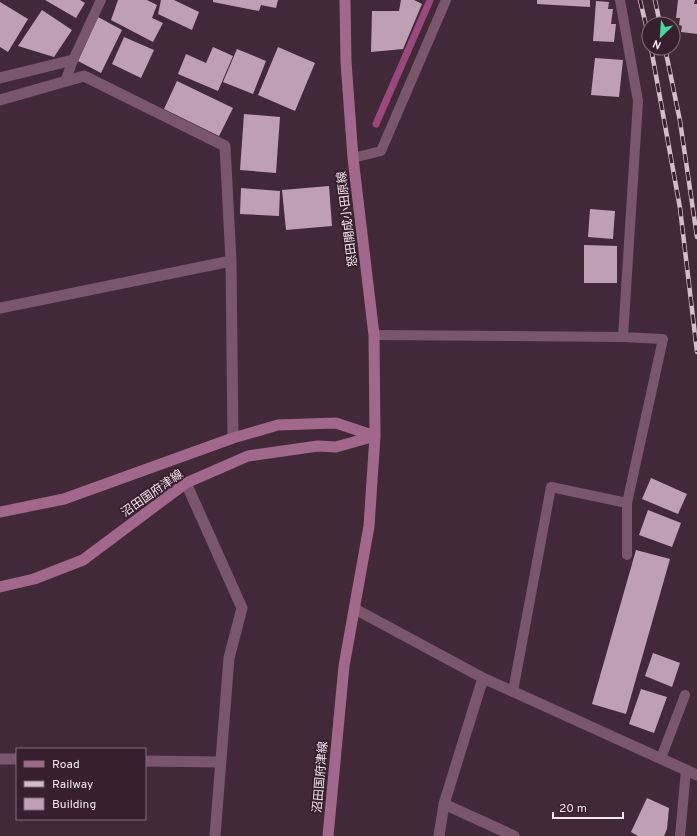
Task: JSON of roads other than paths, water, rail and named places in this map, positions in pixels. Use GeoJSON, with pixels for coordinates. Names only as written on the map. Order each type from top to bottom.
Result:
{"type":"FeatureCollection","features":[{"type":"Feature","properties":{"kind":"main road","name":"怒田開成小田原線"},"geometry":{"type":"LineString","coordinates":[[345,0],[346,62],[353,158],[374,335],[375,436]]}},
{"type":"Feature","properties":{"kind":"main road","name":"沼田国府津線"},"geometry":{"type":"LineString","coordinates":[[0,512],[64,499],[233,438],[278,425],[336,423],[375,436]]}},
{"type":"Feature","properties":{"kind":"main road","name":"沼田国府津線"},"geometry":{"type":"LineString","coordinates":[[0,586],[34,579],[83,560],[186,483],[248,456],[318,446],[336,447],[375,436]]}},
{"type":"Feature","properties":{"kind":"main road","name":"沼田国府津線"},"geometry":{"type":"LineString","coordinates":[[328,836],[344,666],[369,526],[375,436]]}},
{"type":"Feature","properties":{"kind":"street"},"geometry":{"type":"LineString","coordinates":[[0,78],[73,60]]}},
{"type":"Feature","properties":{"kind":"street"},"geometry":{"type":"LineString","coordinates":[[0,100],[84,76],[225,146],[231,261],[233,438]]}},
{"type":"Feature","properties":{"kind":"street"},"geometry":{"type":"LineString","coordinates":[[0,308],[231,261]]}},
{"type":"Feature","properties":{"kind":"street"},"geometry":{"type":"LineString","coordinates":[[186,483],[242,608],[229,658],[215,836]]}},
{"type":"Feature","properties":{"kind":"street"},"geometry":{"type":"LineString","coordinates":[[355,609],[483,678],[697,775]]}},
{"type":"Feature","properties":{"kind":"street"},"geometry":{"type":"LineString","coordinates":[[439,836],[444,804],[483,678]]}},
{"type":"Feature","properties":{"kind":"street"},"geometry":{"type":"LineString","coordinates":[[0,759],[16,759]]}},
{"type":"Feature","properties":{"kind":"street"},"geometry":{"type":"LineString","coordinates":[[146,761],[220,762]]}},
{"type":"Feature","properties":{"kind":"street"},"geometry":{"type":"LineString","coordinates":[[444,804],[514,836]]}},
{"type":"Feature","properties":{"kind":"lane"},"geometry":{"type":"LineString","coordinates":[[65,82],[73,60],[101,0]]}},
{"type":"Feature","properties":{"kind":"lane"},"geometry":{"type":"LineString","coordinates":[[353,158],[381,151],[446,0]]}},
{"type":"Feature","properties":{"kind":"lane"},"geometry":{"type":"LineString","coordinates":[[620,0],[638,101],[623,337]]}},
{"type":"Feature","properties":{"kind":"lane"},"geometry":{"type":"LineString","coordinates":[[374,335],[623,337],[663,339],[627,503],[627,555]]}},
{"type":"Feature","properties":{"kind":"lane"},"geometry":{"type":"LineString","coordinates":[[513,691],[551,487],[627,503]]}},
{"type":"Feature","properties":{"kind":"lane"},"geometry":{"type":"LineString","coordinates":[[661,758],[685,695]]}},
{"type":"Feature","properties":{"kind":"lane"},"geometry":{"type":"LineString","coordinates":[[680,836],[686,770]]}},
{"type":"Feature","properties":{"kind":"waterway"},"geometry":{"type":"LineString","coordinates":[[376,124],[430,0]]}},
{"type":"Feature","properties":{"kind":"railway"},"geometry":{"type":"LineString","coordinates":[[640,0],[644,16]]}},
{"type":"Feature","properties":{"kind":"railway"},"geometry":{"type":"LineString","coordinates":[[655,0],[658,16]]}},
{"type":"Feature","properties":{"kind":"railway"},"geometry":{"type":"LineString","coordinates":[[652,56],[680,208],[697,352]]}},
{"type":"Feature","properties":{"kind":"railway"},"geometry":{"type":"LineString","coordinates":[[667,56],[680,121],[697,237]]}}]}
